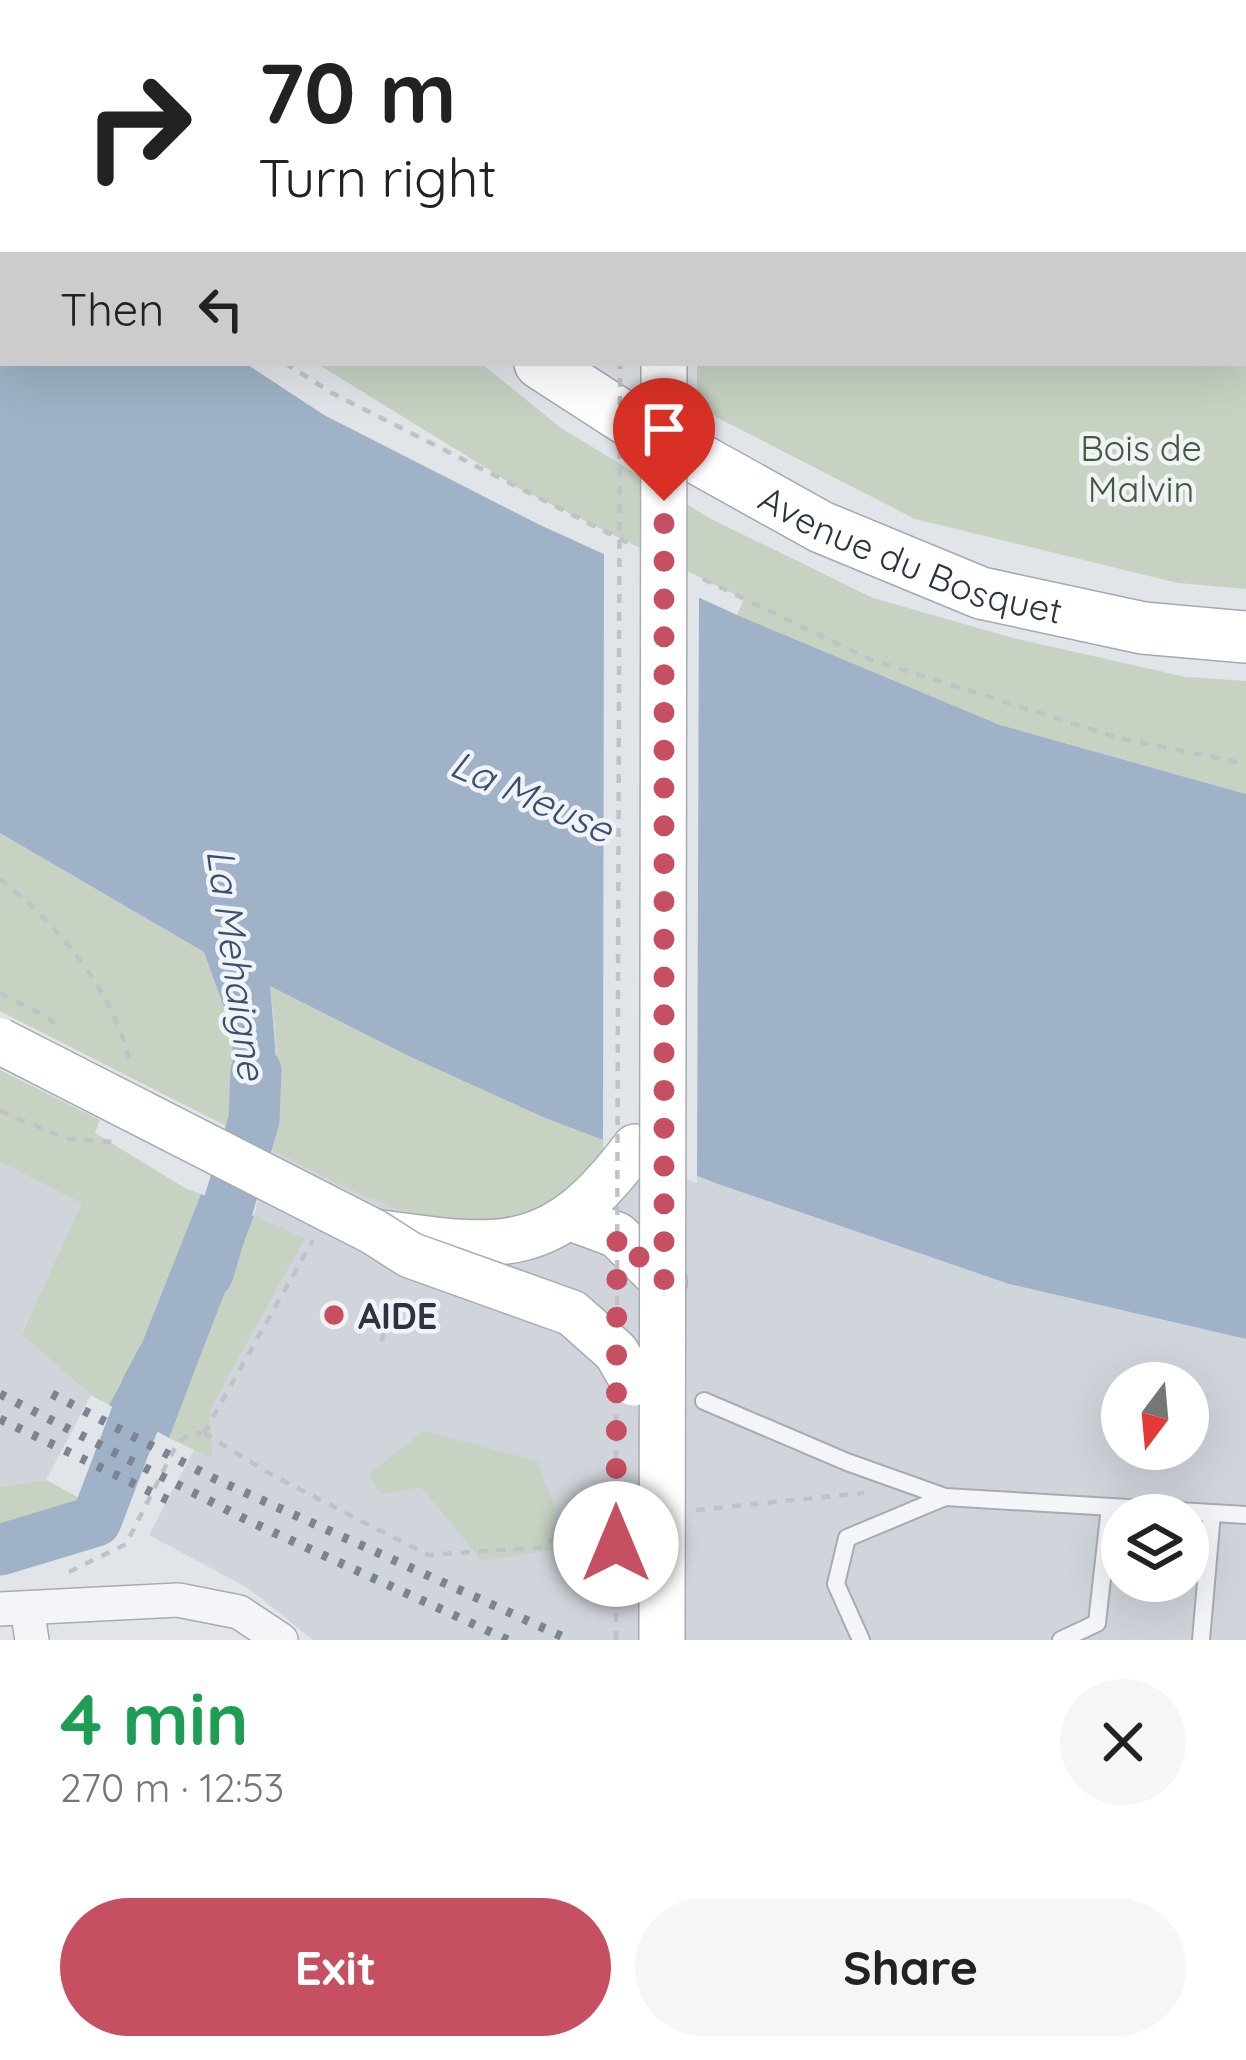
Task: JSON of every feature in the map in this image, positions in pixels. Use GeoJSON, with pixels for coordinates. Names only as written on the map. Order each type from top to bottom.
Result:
{"type":"FeatureCollection","features":[{"type":"Feature","properties":{"kind":"main road","name":"Avenue du Bosquet"},"geometry":{"type":"LineString","coordinates":[[545,366],[645,430],[820,527],[981,593],[1143,628],[1246,637]]}},
{"type":"Feature","properties":{"kind":"main road"},"geometry":{"type":"LineString","coordinates":[[635,366],[625,1160],[638,1256],[662,1640]]}},
{"type":"Feature","properties":{"kind":"main road"},"geometry":{"type":"LineString","coordinates":[[634,1640],[625,1368],[638,1256],[664,366]]}},
{"type":"Feature","properties":{"kind":"main road"},"geometry":{"type":"LineString","coordinates":[[0,1041],[374,1232],[410,1255],[572,1313],[625,1368]]}},
{"type":"Feature","properties":{"kind":"main road"},"geometry":{"type":"LineString","coordinates":[[374,1232],[480,1246],[544,1232],[572,1218],[625,1160]]}},
{"type":"Feature","properties":{"kind":"main road"},"geometry":{"type":"LineString","coordinates":[[572,1218],[638,1256]]}},
{"type":"Feature","properties":{"kind":"street"},"geometry":{"type":"LineString","coordinates":[[20,1619],[178,1600],[239,1612],[281,1640]]}},
{"type":"Feature","properties":{"kind":"lane"},"geometry":{"type":"LineString","coordinates":[[704,1401],[847,1462],[946,1497],[1101,1506]]}},
{"type":"Feature","properties":{"kind":"lane"},"geometry":{"type":"LineString","coordinates":[[861,1640],[836,1584],[847,1538],[946,1497]]}},
{"type":"Feature","properties":{"kind":"lane"},"geometry":{"type":"LineString","coordinates":[[1209,1513],[1246,1515]]}},
{"type":"Feature","properties":{"kind":"lane"},"geometry":{"type":"LineString","coordinates":[[1201,1640],[1212,1513]]}},
{"type":"Feature","properties":{"kind":"lane"},"geometry":{"type":"LineString","coordinates":[[1061,1640],[1096,1631],[1101,1587]]}},
{"type":"Feature","properties":{"kind":"path"},"geometry":{"type":"LineString","coordinates":[[290,366],[332,393],[637,548]]}},
{"type":"Feature","properties":{"kind":"path"},"geometry":{"type":"LineString","coordinates":[[616,1640],[625,1368],[638,1256],[625,1160],[620,366]]}},
{"type":"Feature","properties":{"kind":"path"},"geometry":{"type":"LineString","coordinates":[[689,572],[869,659],[1119,738],[1246,764]]}},
{"type":"Feature","properties":{"kind":"path"},"geometry":{"type":"LineString","coordinates":[[0,879],[69,945],[122,1031],[131,1066],[129,1085]]}},
{"type":"Feature","properties":{"kind":"path"},"geometry":{"type":"LineString","coordinates":[[0,1111],[68,1139],[102,1144],[122,1141]]}},
{"type":"Feature","properties":{"kind":"path"},"geometry":{"type":"LineString","coordinates":[[204,1433],[315,1237]]}},
{"type":"Feature","properties":{"kind":"path"},"geometry":{"type":"LineString","coordinates":[[381,1342],[406,1280]]}},
{"type":"Feature","properties":{"kind":"path"},"geometry":{"type":"LineString","coordinates":[[68,1572],[126,1544],[178,1442],[191,1434],[204,1433],[272,1475],[428,1555],[543,1547],[573,1522],[641,1515]]}},
{"type":"Feature","properties":{"kind":"path"},"geometry":{"type":"LineString","coordinates":[[687,1510],[915,1484]]}},
{"type":"Feature","properties":{"kind":"shaded area"},"geometry":{"type":"Polygon","coordinates":[[[269,985],[543,1117],[718,1184],[1009,1284],[1246,1339],[1246,1640],[313,1640],[248,1588],[149,1535],[194,1450],[169,1438],[254,1216],[277,1103],[269,985]]]}},
{"type":"Feature","properties":{"kind":"shaded area"},"geometry":{"type":"Polygon","coordinates":[[[0,1162],[83,1203],[22,1333],[91,1395],[46,1480],[0,1487],[0,1162]]]}},
{"type":"Feature","properties":{"kind":"green space"},"geometry":{"type":"Polygon","coordinates":[[[321,366],[485,366],[561,428],[711,519],[873,598],[1013,638],[1186,677],[1246,681],[1246,794],[1000,725],[737,615],[744,599],[520,489],[321,366]]]}},
{"type":"Feature","properties":{"kind":"green space","name":"Bois de Malvin"},"geometry":{"type":"Polygon","coordinates":[[[697,366],[1246,366],[1246,589],[1178,583],[915,519],[697,407],[697,366]]]}},
{"type":"Feature","properties":{"kind":"green space"},"geometry":{"type":"Polygon","coordinates":[[[0,833],[204,952],[229,1021],[235,1071],[228,1127],[0,1011],[0,833]]]}},
{"type":"Feature","properties":{"kind":"green space"},"geometry":{"type":"Polygon","coordinates":[[[269,985],[411,1057],[604,1141],[600,1157],[581,1180],[532,1212],[494,1222],[455,1222],[378,1201],[269,1148],[277,1066],[269,985]]]}},
{"type":"Feature","properties":{"kind":"green space"},"geometry":{"type":"Polygon","coordinates":[[[0,1070],[100,1120],[95,1133],[201,1194],[138,1353],[109,1405],[91,1395],[22,1334],[82,1203],[0,1162],[0,1070]]]}},
{"type":"Feature","properties":{"kind":"green space"},"geometry":{"type":"Polygon","coordinates":[[[254,1216],[305,1238],[210,1409],[212,1458],[169,1438],[254,1216]]]}},
{"type":"Feature","properties":{"kind":"green space"},"geometry":{"type":"Polygon","coordinates":[[[424,1431],[537,1461],[570,1547],[482,1561],[421,1487],[381,1494],[369,1474],[424,1431]]]}},
{"type":"Feature","properties":{"kind":"green space"},"geometry":{"type":"Polygon","coordinates":[[[46,1480],[102,1510],[96,1521],[0,1550],[0,1487],[46,1480]]]}},
{"type":"Feature","properties":{"kind":"water","name":"La Meuse"},"geometry":{"type":"Polygon","coordinates":[[[0,366],[250,366],[324,415],[538,524],[737,615],[1000,725],[1246,794],[1246,1339],[1009,1284],[718,1184],[543,1117],[270,986],[276,1084],[269,1148],[228,1127],[235,1071],[229,1021],[204,952],[0,833],[0,366]]]}},
{"type":"Feature","properties":{"kind":"water"},"geometry":{"type":"Polygon","coordinates":[[[201,1194],[254,1216],[169,1438],[109,1405],[138,1353],[201,1194]]]}},
{"type":"Feature","properties":{"kind":"pier"},"geometry":{"type":"Polygon","coordinates":[[[604,547],[699,591],[697,1183],[603,1147],[604,547]]]}},
{"type":"Feature","properties":{"kind":"waterway","name":"La Mehaigne"},"geometry":{"type":"LineString","coordinates":[[208,1273],[254,1120],[256,1071]]}},
{"type":"Feature","properties":{"kind":"waterway","name":"La Mehaigne"},"geometry":{"type":"LineString","coordinates":[[0,1550],[96,1521],[162,1359]]}},
{"type":"Feature","properties":{"kind":"railway"},"geometry":{"type":"LineString","coordinates":[[0,1394],[249,1521],[508,1640]]}},
{"type":"Feature","properties":{"kind":"railway"},"geometry":{"type":"LineString","coordinates":[[52,1394],[213,1478],[570,1640]]}},
{"type":"Feature","properties":{"kind":"railway"},"geometry":{"type":"LineString","coordinates":[[0,1419],[178,1505]]}},
{"type":"Feature","properties":{"kind":"place","name":"AIDE"},"geometry":{"type":"Point","coordinates":[334,1315]}},
{"type":"Feature","properties":{"kind":"route"},"geometry":{"type":"LineString","coordinates":[[616,1544],[617,1235],[664,1282],[664,501]]}}]}
